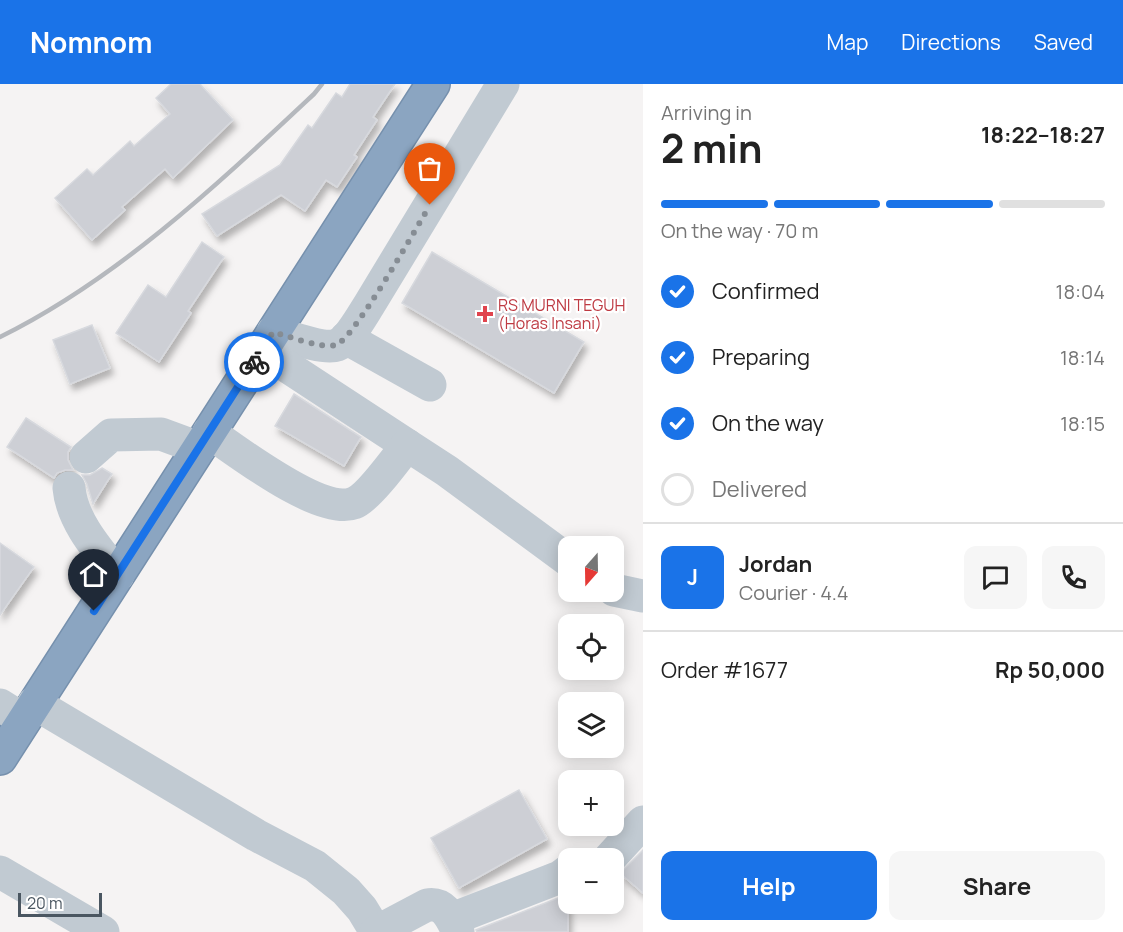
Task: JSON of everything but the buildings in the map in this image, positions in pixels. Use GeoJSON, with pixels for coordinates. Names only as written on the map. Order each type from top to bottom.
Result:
{"type":"FeatureCollection","features":[{"type":"Feature","properties":{"kind":"highway"},"geometry":{"type":"LineString","coordinates":[[0,758],[19,709],[118,575],[433,84]]}},
{"type":"Feature","properties":{"kind":"street"},"geometry":{"type":"LineString","coordinates":[[267,341],[324,346],[336,345],[346,338],[369,306],[503,84]]}},
{"type":"Feature","properties":{"kind":"street"},"geometry":{"type":"LineString","coordinates":[[346,338],[429,385]]}},
{"type":"Feature","properties":{"kind":"street"},"geometry":{"type":"LineString","coordinates":[[267,341],[406,445],[447,471],[558,553]]}},
{"type":"Feature","properties":{"kind":"street"},"geometry":{"type":"LineString","coordinates":[[86,457],[111,435],[161,435],[204,440],[293,488],[327,503],[343,506],[357,502],[393,464],[406,445]]}},
{"type":"Feature","properties":{"kind":"street"},"geometry":{"type":"LineString","coordinates":[[69,488],[70,501],[89,538],[118,575]]}},
{"type":"Feature","properties":{"kind":"street"},"geometry":{"type":"LineString","coordinates":[[624,592],[643,596]]}},
{"type":"Feature","properties":{"kind":"street"},"geometry":{"type":"LineString","coordinates":[[19,709],[315,866],[346,891],[362,909],[376,932],[428,905],[435,904],[443,908],[455,926],[558,878]]}},
{"type":"Feature","properties":{"kind":"street"},"geometry":{"type":"LineString","coordinates":[[619,848],[643,822]]}},
{"type":"Feature","properties":{"kind":"street"},"geometry":{"type":"LineString","coordinates":[[0,872],[103,932]]}},
{"type":"Feature","properties":{"kind":"railway"},"geometry":{"type":"LineString","coordinates":[[0,337],[43,314],[85,287],[166,227],[204,195],[314,94],[322,84]]}},
{"type":"Feature","properties":{"kind":"way so far"},"geometry":{"type":"LineString","coordinates":[[254,362],[273,332],[324,346],[336,345],[346,338],[369,306],[430,205]]}},
{"type":"Feature","properties":{"kind":"place","name":"RS MURNI TEGUH (Horas Insani)"},"geometry":{"type":"Point","coordinates":[485,314]}},
{"type":"Feature","properties":{"kind":"route"},"geometry":{"type":"LineString","coordinates":[[94,611],[254,362]]}}]}
